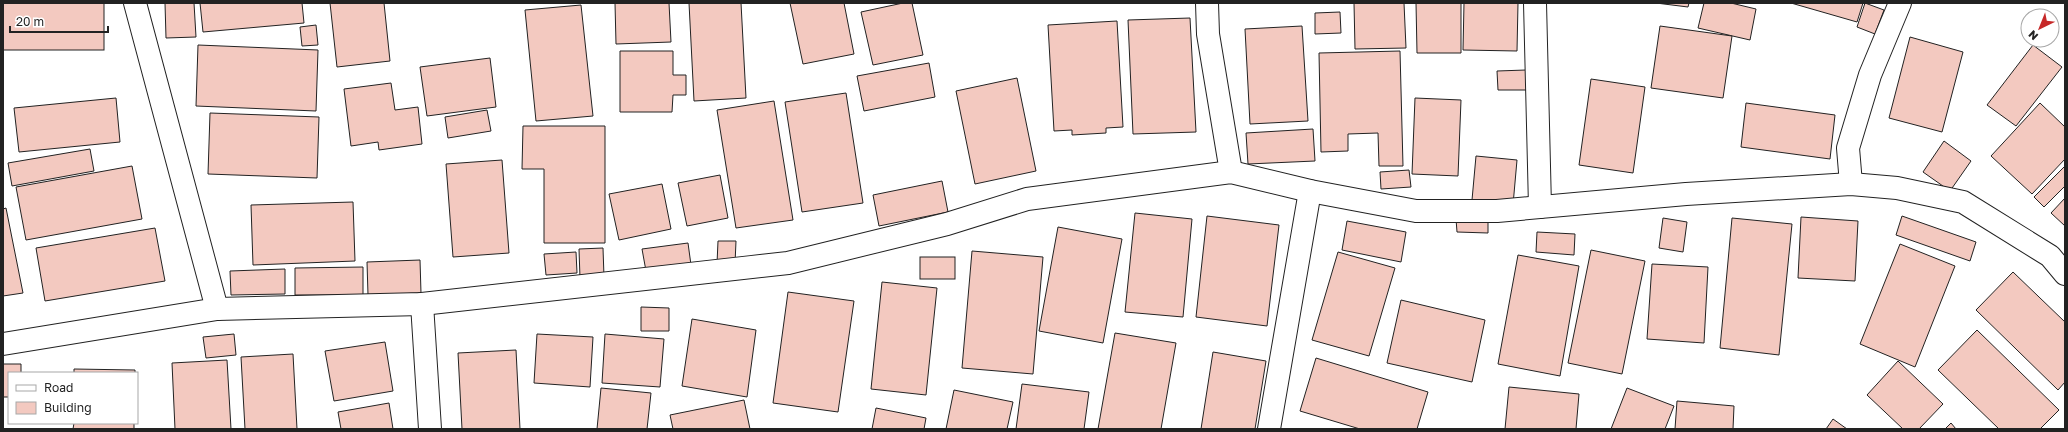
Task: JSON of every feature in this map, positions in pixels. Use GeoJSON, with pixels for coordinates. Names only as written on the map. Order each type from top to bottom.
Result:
{"type":"FeatureCollection","features":[{"type":"Feature","properties":{"kind":"street"},"geometry":{"type":"LineString","coordinates":[[135,3],[217,309]]}},
{"type":"Feature","properties":{"kind":"street"},"geometry":{"type":"LineString","coordinates":[[1207,3],[1208,34],[1231,172]]}},
{"type":"Feature","properties":{"kind":"street"},"geometry":{"type":"LineString","coordinates":[[1535,3],[1540,207]]}},
{"type":"Feature","properties":{"kind":"street"},"geometry":{"type":"LineString","coordinates":[[1851,184],[1848,148],[1870,75],[1900,3]]}},
{"type":"Feature","properties":{"kind":"street"},"geometry":{"type":"LineString","coordinates":[[3,344],[217,309],[422,304],[788,263],[947,224],[1027,198],[1231,172],[1310,192],[1416,211],[1497,211],[1686,194],[1851,184],[1897,188],[1962,202],[2050,256],[2065,274]]}},
{"type":"Feature","properties":{"kind":"street"},"geometry":{"type":"LineString","coordinates":[[1269,429],[1310,192]]}},
{"type":"Feature","properties":{"kind":"street"},"geometry":{"type":"LineString","coordinates":[[422,304],[430,429]]}},
{"type":"Feature","properties":{"kind":"building"},"geometry":{"type":"Polygon","coordinates":[[[3,3],[104,3],[104,50],[3,50],[3,3]]]}},
{"type":"Feature","properties":{"kind":"building"},"geometry":{"type":"Polygon","coordinates":[[[165,3],[194,3],[196,37],[166,38],[165,3]]]}},
{"type":"Feature","properties":{"kind":"building"},"geometry":{"type":"Polygon","coordinates":[[[200,3],[302,3],[304,23],[203,32],[200,3]]]}},
{"type":"Feature","properties":{"kind":"building"},"geometry":{"type":"Polygon","coordinates":[[[330,3],[384,3],[390,61],[337,67],[330,3]]]}},
{"type":"Feature","properties":{"kind":"building"},"geometry":{"type":"Polygon","coordinates":[[[615,3],[669,3],[671,42],[616,44],[615,3]]]}},
{"type":"Feature","properties":{"kind":"building"},"geometry":{"type":"Polygon","coordinates":[[[689,3],[741,3],[746,98],[694,101],[689,3]]]}},
{"type":"Feature","properties":{"kind":"building"},"geometry":{"type":"Polygon","coordinates":[[[790,3],[844,3],[854,54],[803,64],[790,3]]]}},
{"type":"Feature","properties":{"kind":"building"},"geometry":{"type":"Polygon","coordinates":[[[903,3],[912,3],[923,55],[873,65],[861,12],[903,3]]]}},
{"type":"Feature","properties":{"kind":"building"},"geometry":{"type":"Polygon","coordinates":[[[1354,3],[1404,3],[1406,48],[1355,49],[1354,3]]]}},
{"type":"Feature","properties":{"kind":"building"},"geometry":{"type":"Polygon","coordinates":[[[1416,3],[1461,3],[1461,53],[1417,53],[1416,3]]]}},
{"type":"Feature","properties":{"kind":"building"},"geometry":{"type":"Polygon","coordinates":[[[1464,3],[1518,3],[1517,51],[1463,50],[1464,3]]]}},
{"type":"Feature","properties":{"kind":"building"},"geometry":{"type":"Polygon","coordinates":[[[1656,3],[1689,3],[1688,7],[1656,3]]]}},
{"type":"Feature","properties":{"kind":"building"},"geometry":{"type":"Polygon","coordinates":[[[1704,3],[1731,3],[1756,9],[1750,40],[1698,28],[1704,3]]]}},
{"type":"Feature","properties":{"kind":"building"},"geometry":{"type":"Polygon","coordinates":[[[1791,3],[1863,3],[1857,22],[1791,3]]]}},
{"type":"Feature","properties":{"kind":"building"},"geometry":{"type":"Polygon","coordinates":[[[1865,3],[1884,10],[1875,34],[1857,27],[1865,3]]]}},
{"type":"Feature","properties":{"kind":"building"},"geometry":{"type":"Polygon","coordinates":[[[581,5],[593,116],[536,121],[525,10],[581,5]]]}},
{"type":"Feature","properties":{"kind":"building"},"geometry":{"type":"Polygon","coordinates":[[[1340,12],[1341,33],[1315,34],[1315,13],[1340,12]]]}},
{"type":"Feature","properties":{"kind":"building"},"geometry":{"type":"Polygon","coordinates":[[[1190,18],[1196,132],[1133,134],[1128,20],[1190,18]]]}},
{"type":"Feature","properties":{"kind":"building"},"geometry":{"type":"Polygon","coordinates":[[[1117,21],[1123,127],[1106,128],[1106,133],[1072,135],[1072,130],[1054,131],[1048,25],[1117,21]]]}},
{"type":"Feature","properties":{"kind":"building"},"geometry":{"type":"Polygon","coordinates":[[[316,25],[318,45],[302,46],[300,27],[316,25]]]}},
{"type":"Feature","properties":{"kind":"building"},"geometry":{"type":"Polygon","coordinates":[[[1302,26],[1308,121],[1250,124],[1245,29],[1302,26]]]}},
{"type":"Feature","properties":{"kind":"building"},"geometry":{"type":"Polygon","coordinates":[[[1660,26],[1732,36],[1723,98],[1651,88],[1660,26]]]}},
{"type":"Feature","properties":{"kind":"building"},"geometry":{"type":"Polygon","coordinates":[[[1910,37],[1963,52],[1942,132],[1889,118],[1910,37]]]}},
{"type":"Feature","properties":{"kind":"building"},"geometry":{"type":"Polygon","coordinates":[[[198,45],[318,50],[316,111],[196,106],[198,45]]]}},
{"type":"Feature","properties":{"kind":"building"},"geometry":{"type":"Polygon","coordinates":[[[2031,48],[2037,48],[2062,67],[2016,126],[1987,105],[2031,48]]]}},
{"type":"Feature","properties":{"kind":"building"},"geometry":{"type":"Polygon","coordinates":[[[620,51],[673,51],[673,75],[686,75],[686,95],[673,95],[672,112],[620,112],[620,51]]]}},
{"type":"Feature","properties":{"kind":"building"},"geometry":{"type":"Polygon","coordinates":[[[1400,51],[1403,166],[1379,166],[1378,133],[1348,134],[1348,151],[1321,152],[1319,53],[1400,51]]]}},
{"type":"Feature","properties":{"kind":"building"},"geometry":{"type":"Polygon","coordinates":[[[490,58],[496,107],[427,116],[420,67],[490,58]]]}},
{"type":"Feature","properties":{"kind":"building"},"geometry":{"type":"Polygon","coordinates":[[[929,63],[935,97],[864,111],[857,76],[929,63]]]}},
{"type":"Feature","properties":{"kind":"building"},"geometry":{"type":"Polygon","coordinates":[[[1526,70],[1527,90],[1498,90],[1497,71],[1526,70]]]}},
{"type":"Feature","properties":{"kind":"building"},"geometry":{"type":"Polygon","coordinates":[[[1017,78],[1036,171],[975,184],[956,91],[1017,78]]]}},
{"type":"Feature","properties":{"kind":"building"},"geometry":{"type":"Polygon","coordinates":[[[1591,79],[1645,87],[1633,173],[1579,165],[1591,79]]]}},
{"type":"Feature","properties":{"kind":"building"},"geometry":{"type":"Polygon","coordinates":[[[391,83],[395,110],[418,107],[422,144],[379,150],[378,142],[351,146],[344,89],[391,83]]]}},
{"type":"Feature","properties":{"kind":"building"},"geometry":{"type":"Polygon","coordinates":[[[846,93],[863,203],[802,212],[785,102],[846,93]]]}},
{"type":"Feature","properties":{"kind":"building"},"geometry":{"type":"Polygon","coordinates":[[[116,98],[120,142],[19,152],[14,108],[116,98]]]}},
{"type":"Feature","properties":{"kind":"building"},"geometry":{"type":"Polygon","coordinates":[[[1415,98],[1461,100],[1458,176],[1412,174],[1415,98]]]}},
{"type":"Feature","properties":{"kind":"building"},"geometry":{"type":"Polygon","coordinates":[[[774,101],[793,220],[736,228],[717,110],[774,101]]]}},
{"type":"Feature","properties":{"kind":"building"},"geometry":{"type":"Polygon","coordinates":[[[1746,103],[1835,115],[1830,159],[1741,147],[1746,103]]]}},
{"type":"Feature","properties":{"kind":"building"},"geometry":{"type":"Polygon","coordinates":[[[2040,103],[2065,127],[2065,159],[2032,194],[1991,156],[2040,103]]]}},
{"type":"Feature","properties":{"kind":"building"},"geometry":{"type":"Polygon","coordinates":[[[487,110],[491,131],[448,138],[445,117],[487,110]]]}},
{"type":"Feature","properties":{"kind":"building"},"geometry":{"type":"Polygon","coordinates":[[[210,113],[319,117],[317,178],[208,174],[210,113]]]}},
{"type":"Feature","properties":{"kind":"building"},"geometry":{"type":"Polygon","coordinates":[[[523,126],[605,126],[605,243],[544,243],[544,169],[522,169],[523,126]]]}},
{"type":"Feature","properties":{"kind":"building"},"geometry":{"type":"Polygon","coordinates":[[[1313,129],[1315,161],[1248,164],[1246,133],[1313,129]]]}},
{"type":"Feature","properties":{"kind":"building"},"geometry":{"type":"Polygon","coordinates":[[[1944,141],[1971,161],[1950,191],[1923,172],[1944,141]]]}},
{"type":"Feature","properties":{"kind":"building"},"geometry":{"type":"Polygon","coordinates":[[[90,149],[94,171],[12,186],[8,163],[90,149]]]}},
{"type":"Feature","properties":{"kind":"building"},"geometry":{"type":"Polygon","coordinates":[[[1476,156],[1517,160],[1513,205],[1472,200],[1476,156]]]}},
{"type":"Feature","properties":{"kind":"building"},"geometry":{"type":"Polygon","coordinates":[[[502,160],[509,253],[453,257],[446,164],[502,160]]]}},
{"type":"Feature","properties":{"kind":"building"},"geometry":{"type":"Polygon","coordinates":[[[132,166],[142,219],[26,240],[16,187],[132,166]]]}},
{"type":"Feature","properties":{"kind":"building"},"geometry":{"type":"Polygon","coordinates":[[[2065,166],[2065,186],[2044,207],[2034,197],[2065,166]]]}},
{"type":"Feature","properties":{"kind":"building"},"geometry":{"type":"Polygon","coordinates":[[[1409,170],[1411,187],[1381,189],[1380,172],[1409,170]]]}},
{"type":"Feature","properties":{"kind":"building"},"geometry":{"type":"Polygon","coordinates":[[[720,175],[728,218],[687,226],[678,183],[720,175]]]}},
{"type":"Feature","properties":{"kind":"building"},"geometry":{"type":"Polygon","coordinates":[[[942,181],[948,212],[879,226],[873,195],[942,181]]]}},
{"type":"Feature","properties":{"kind":"building"},"geometry":{"type":"Polygon","coordinates":[[[662,184],[671,229],[619,240],[609,194],[662,184]]]}},
{"type":"Feature","properties":{"kind":"building"},"geometry":{"type":"Polygon","coordinates":[[[2065,198],[2065,226],[2051,213],[2065,198]]]}},
{"type":"Feature","properties":{"kind":"building"},"geometry":{"type":"Polygon","coordinates":[[[353,202],[355,261],[253,265],[251,205],[353,202]]]}},
{"type":"Feature","properties":{"kind":"building"},"geometry":{"type":"Polygon","coordinates":[[[6,208],[23,293],[3,296],[3,209],[6,208]]]}},
{"type":"Feature","properties":{"kind":"building"},"geometry":{"type":"Polygon","coordinates":[[[1135,213],[1192,219],[1183,317],[1125,312],[1135,213]]]}},
{"type":"Feature","properties":{"kind":"building"},"geometry":{"type":"Polygon","coordinates":[[[1207,216],[1279,225],[1267,326],[1196,317],[1207,216]]]}},
{"type":"Feature","properties":{"kind":"building"},"geometry":{"type":"Polygon","coordinates":[[[1902,216],[1976,242],[1970,261],[1896,235],[1902,216]]]}},
{"type":"Feature","properties":{"kind":"building"},"geometry":{"type":"Polygon","coordinates":[[[1801,217],[1858,221],[1855,281],[1798,278],[1801,217]]]}},
{"type":"Feature","properties":{"kind":"building"},"geometry":{"type":"Polygon","coordinates":[[[1663,218],[1687,222],[1683,252],[1659,248],[1663,218]]]}},
{"type":"Feature","properties":{"kind":"building"},"geometry":{"type":"Polygon","coordinates":[[[1732,218],[1792,224],[1779,355],[1720,348],[1732,218]]]}},
{"type":"Feature","properties":{"kind":"building"},"geometry":{"type":"Polygon","coordinates":[[[1456,219],[1488,220],[1488,233],[1457,232],[1456,219]]]}},
{"type":"Feature","properties":{"kind":"building"},"geometry":{"type":"Polygon","coordinates":[[[1347,221],[1406,232],[1401,262],[1342,250],[1347,221]]]}},
{"type":"Feature","properties":{"kind":"building"},"geometry":{"type":"Polygon","coordinates":[[[1058,227],[1122,239],[1103,343],[1039,331],[1058,227]]]}},
{"type":"Feature","properties":{"kind":"building"},"geometry":{"type":"Polygon","coordinates":[[[155,228],[165,281],[45,301],[36,248],[155,228]]]}},
{"type":"Feature","properties":{"kind":"building"},"geometry":{"type":"Polygon","coordinates":[[[1537,232],[1575,234],[1574,255],[1536,252],[1537,232]]]}},
{"type":"Feature","properties":{"kind":"building"},"geometry":{"type":"Polygon","coordinates":[[[718,241],[736,241],[735,264],[717,264],[718,241]]]}},
{"type":"Feature","properties":{"kind":"building"},"geometry":{"type":"Polygon","coordinates":[[[688,243],[691,265],[646,271],[642,249],[688,243]]]}},
{"type":"Feature","properties":{"kind":"building"},"geometry":{"type":"Polygon","coordinates":[[[1900,244],[1955,266],[1915,367],[1860,344],[1900,244]]]}},
{"type":"Feature","properties":{"kind":"building"},"geometry":{"type":"Polygon","coordinates":[[[603,248],[604,277],[580,278],[579,249],[603,248]]]}},
{"type":"Feature","properties":{"kind":"building"},"geometry":{"type":"Polygon","coordinates":[[[1591,250],[1645,261],[1622,374],[1568,363],[1591,250]]]}},
{"type":"Feature","properties":{"kind":"building"},"geometry":{"type":"Polygon","coordinates":[[[972,251],[1043,257],[1033,374],[962,368],[972,251]]]}},
{"type":"Feature","properties":{"kind":"building"},"geometry":{"type":"Polygon","coordinates":[[[576,252],[577,273],[546,275],[544,254],[576,252]]]}},
{"type":"Feature","properties":{"kind":"building"},"geometry":{"type":"Polygon","coordinates":[[[1338,252],[1395,268],[1369,356],[1312,340],[1338,252]]]}},
{"type":"Feature","properties":{"kind":"building"},"geometry":{"type":"Polygon","coordinates":[[[1518,255],[1579,266],[1560,376],[1498,364],[1518,255]]]}},
{"type":"Feature","properties":{"kind":"building"},"geometry":{"type":"Polygon","coordinates":[[[920,257],[955,257],[955,279],[920,279],[920,257]]]}},
{"type":"Feature","properties":{"kind":"building"},"geometry":{"type":"Polygon","coordinates":[[[420,260],[421,293],[368,295],[367,262],[420,260]]]}},
{"type":"Feature","properties":{"kind":"building"},"geometry":{"type":"Polygon","coordinates":[[[1652,264],[1708,267],[1704,343],[1647,339],[1652,264]]]}},
{"type":"Feature","properties":{"kind":"building"},"geometry":{"type":"Polygon","coordinates":[[[363,267],[363,295],[295,295],[295,268],[363,267]]]}},
{"type":"Feature","properties":{"kind":"building"},"geometry":{"type":"Polygon","coordinates":[[[285,269],[285,294],[231,295],[230,271],[285,269]]]}},
{"type":"Feature","properties":{"kind":"building"},"geometry":{"type":"Polygon","coordinates":[[[2013,272],[2065,322],[2065,382],[2058,390],[1976,310],[2013,272]]]}},
{"type":"Feature","properties":{"kind":"building"},"geometry":{"type":"Polygon","coordinates":[[[882,282],[937,288],[926,395],[871,389],[882,282]]]}},
{"type":"Feature","properties":{"kind":"building"},"geometry":{"type":"Polygon","coordinates":[[[788,292],[854,301],[838,412],[773,403],[788,292]]]}},
{"type":"Feature","properties":{"kind":"building"},"geometry":{"type":"Polygon","coordinates":[[[1401,300],[1485,320],[1472,382],[1387,363],[1401,300]]]}},
{"type":"Feature","properties":{"kind":"building"},"geometry":{"type":"Polygon","coordinates":[[[641,307],[669,308],[669,331],[641,331],[641,307]]]}},
{"type":"Feature","properties":{"kind":"building"},"geometry":{"type":"Polygon","coordinates":[[[692,319],[756,330],[747,397],[682,386],[692,319]]]}},
{"type":"Feature","properties":{"kind":"building"},"geometry":{"type":"Polygon","coordinates":[[[1977,330],[2059,410],[2040,429],[1999,429],[1938,370],[1977,330]]]}},
{"type":"Feature","properties":{"kind":"building"},"geometry":{"type":"Polygon","coordinates":[[[1115,333],[1176,343],[1161,429],[1098,429],[1115,333]]]}},
{"type":"Feature","properties":{"kind":"building"},"geometry":{"type":"Polygon","coordinates":[[[234,334],[236,355],[206,358],[203,337],[234,334]]]}},
{"type":"Feature","properties":{"kind":"building"},"geometry":{"type":"Polygon","coordinates":[[[537,334],[593,337],[590,387],[534,383],[537,334]]]}},
{"type":"Feature","properties":{"kind":"building"},"geometry":{"type":"Polygon","coordinates":[[[605,334],[664,339],[660,387],[602,383],[605,334]]]}},
{"type":"Feature","properties":{"kind":"building"},"geometry":{"type":"Polygon","coordinates":[[[385,342],[393,391],[334,401],[325,351],[385,342]]]}},
{"type":"Feature","properties":{"kind":"building"},"geometry":{"type":"Polygon","coordinates":[[[516,350],[520,429],[462,429],[458,353],[516,350]]]}},
{"type":"Feature","properties":{"kind":"building"},"geometry":{"type":"Polygon","coordinates":[[[1213,352],[1266,361],[1255,429],[1201,429],[1213,352]]]}},
{"type":"Feature","properties":{"kind":"building"},"geometry":{"type":"Polygon","coordinates":[[[293,354],[297,429],[245,429],[241,357],[293,354]]]}},
{"type":"Feature","properties":{"kind":"building"},"geometry":{"type":"Polygon","coordinates":[[[1316,358],[1428,392],[1417,429],[1360,429],[1300,411],[1316,358]]]}},
{"type":"Feature","properties":{"kind":"building"},"geometry":{"type":"Polygon","coordinates":[[[227,360],[231,429],[175,429],[172,363],[227,360]]]}},
{"type":"Feature","properties":{"kind":"building"},"geometry":{"type":"Polygon","coordinates":[[[1898,361],[1943,404],[1919,429],[1903,429],[1867,395],[1898,361]]]}},
{"type":"Feature","properties":{"kind":"building"},"geometry":{"type":"Polygon","coordinates":[[[3,364],[21,364],[21,372],[8,372],[8,397],[3,397],[3,364]]]}},
{"type":"Feature","properties":{"kind":"building"},"geometry":{"type":"Polygon","coordinates":[[[74,369],[135,370],[135,372],[74,372],[74,369]]]}},
{"type":"Feature","properties":{"kind":"building"},"geometry":{"type":"Polygon","coordinates":[[[1022,384],[1089,392],[1084,429],[1016,429],[1022,384]]]}},
{"type":"Feature","properties":{"kind":"building"},"geometry":{"type":"Polygon","coordinates":[[[1509,387],[1579,394],[1576,429],[1505,429],[1509,387]]]}},
{"type":"Feature","properties":{"kind":"building"},"geometry":{"type":"Polygon","coordinates":[[[601,388],[651,393],[647,429],[597,429],[601,388]]]}},
{"type":"Feature","properties":{"kind":"building"},"geometry":{"type":"Polygon","coordinates":[[[1627,388],[1674,406],[1665,429],[1611,429],[1627,388]]]}},
{"type":"Feature","properties":{"kind":"building"},"geometry":{"type":"Polygon","coordinates":[[[954,390],[1013,402],[1007,429],[946,429],[954,390]]]}},
{"type":"Feature","properties":{"kind":"building"},"geometry":{"type":"Polygon","coordinates":[[[744,400],[750,429],[673,429],[670,415],[744,400]]]}},
{"type":"Feature","properties":{"kind":"building"},"geometry":{"type":"Polygon","coordinates":[[[1677,401],[1734,406],[1733,429],[1675,429],[1677,401]]]}},
{"type":"Feature","properties":{"kind":"building"},"geometry":{"type":"Polygon","coordinates":[[[389,403],[393,429],[341,429],[338,412],[389,403]]]}},
{"type":"Feature","properties":{"kind":"building"},"geometry":{"type":"Polygon","coordinates":[[[876,408],[926,418],[924,429],[872,429],[876,408]]]}},
{"type":"Feature","properties":{"kind":"building"},"geometry":{"type":"Polygon","coordinates":[[[1833,419],[1847,429],[1826,429],[1833,419]]]}},
{"type":"Feature","properties":{"kind":"building"},"geometry":{"type":"Polygon","coordinates":[[[1951,423],[1956,429],[1945,429],[1951,423]]]}},
{"type":"Feature","properties":{"kind":"building"},"geometry":{"type":"Polygon","coordinates":[[[74,424],[134,424],[134,429],[73,429],[74,424]]]}}]}
